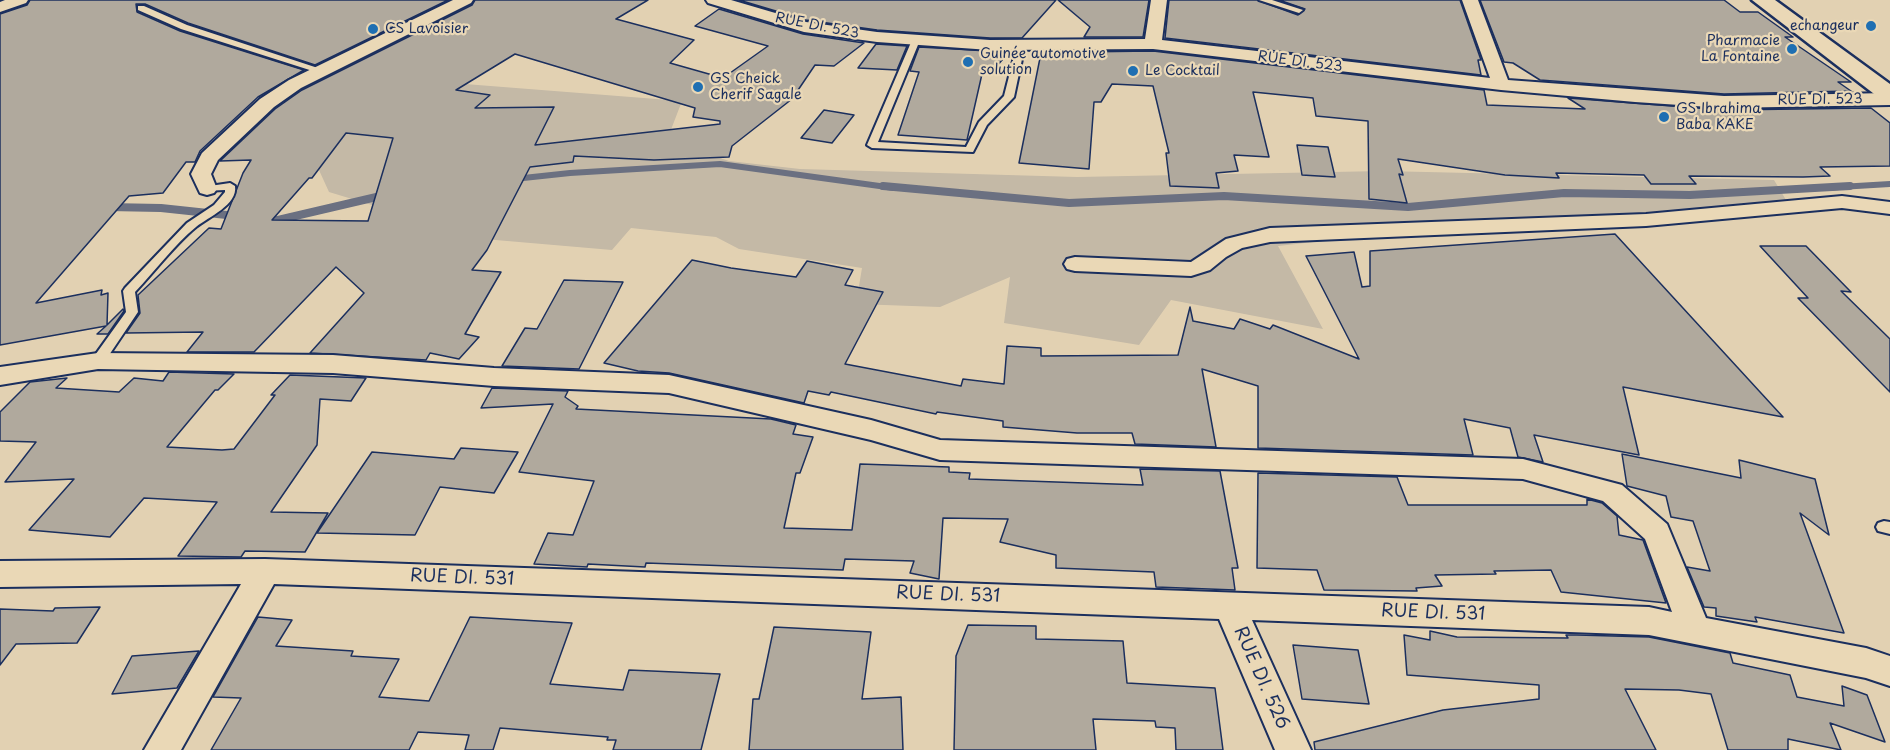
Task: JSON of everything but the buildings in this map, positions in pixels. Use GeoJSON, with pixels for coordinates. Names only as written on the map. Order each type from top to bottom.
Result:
{"type":"FeatureCollection","features":[{"type":"Feature","properties":{"kind":"main road"},"geometry":{"type":"LineString","coordinates":[[1762,0],[1890,97]]}},
{"type":"Feature","properties":{"kind":"main road"},"geometry":{"type":"LineString","coordinates":[[1782,0],[1890,74]]}},
{"type":"Feature","properties":{"kind":"street"},"geometry":{"type":"LineString","coordinates":[[0,7],[20,0]]}},
{"type":"Feature","properties":{"kind":"street"},"geometry":{"type":"LineString","coordinates":[[207,189],[201,174],[209,157],[267,103],[295,84],[465,0]]}},
{"type":"Feature","properties":{"kind":"street","name":"RUE DI. 523"},"geometry":{"type":"LineString","coordinates":[[714,0],[751,5],[804,27],[877,37],[1021,45],[1153,44],[1502,85],[1635,98],[1724,102],[1890,97]]}},
{"type":"Feature","properties":{"kind":"street"},"geometry":{"type":"LineString","coordinates":[[1153,44],[1159,0]]}},
{"type":"Feature","properties":{"kind":"street"},"geometry":{"type":"LineString","coordinates":[[1470,0],[1502,85]]}},
{"type":"Feature","properties":{"kind":"street"},"geometry":{"type":"LineString","coordinates":[[1075,264],[1191,269],[1205,266],[1221,250],[1238,242],[1270,235],[1646,220],[1842,202],[1890,208]]}},
{"type":"Feature","properties":{"kind":"street"},"geometry":{"type":"LineString","coordinates":[[0,375],[98,361],[333,364],[494,377],[669,384],[871,430],[940,450],[1523,469],[1612,493],[1657,532],[1695,630]]}},
{"type":"Feature","properties":{"kind":"street"},"geometry":{"type":"LineString","coordinates":[[162,750],[265,571]]}},
{"type":"Feature","properties":{"kind":"street","name":"RUE DI. 531"},"geometry":{"type":"LineString","coordinates":[[0,574],[265,571],[1649,621],[1866,663],[1890,671]]}},
{"type":"Feature","properties":{"kind":"street","name":"RUE DI. 526"},"geometry":{"type":"LineString","coordinates":[[1229,605],[1293,750]]}},
{"type":"Feature","properties":{"kind":"lane"},"geometry":{"type":"LineString","coordinates":[[1263,0],[1299,10]]}},
{"type":"Feature","properties":{"kind":"lane"},"geometry":{"type":"LineString","coordinates":[[141,8],[184,27],[322,71]]}},
{"type":"Feature","properties":{"kind":"lane"},"geometry":{"type":"LineString","coordinates":[[916,40],[872,145],[969,150],[983,124],[1009,98],[1021,45]]}},
{"type":"Feature","properties":{"kind":"lane"},"geometry":{"type":"LineString","coordinates":[[98,361],[132,312],[129,291],[191,225],[218,207],[231,193],[230,186],[207,189]]}},
{"type":"Feature","properties":{"kind":"shaded area"},"geometry":{"type":"Polygon","coordinates":[[[401,79],[682,101],[667,140],[729,161],[800,169],[1077,177],[1383,171],[1774,180],[1786,200],[1751,213],[1439,228],[1278,246],[1323,329],[1171,300],[1139,345],[1004,323],[1010,277],[940,307],[856,304],[862,268],[739,249],[716,237],[631,228],[612,250],[484,239],[329,192],[298,124],[401,79]]]}},
{"type":"Feature","properties":{"kind":"waterway"},"geometry":{"type":"LineString","coordinates":[[514,179],[570,173],[720,164],[894,188]]}},
{"type":"Feature","properties":{"kind":"waterway"},"geometry":{"type":"LineString","coordinates":[[1823,188],[1890,184]]}},
{"type":"Feature","properties":{"kind":"waterway"},"geometry":{"type":"LineString","coordinates":[[883,186],[1069,203],[1224,196],[1408,207],[1564,193],[1690,195],[1850,186]]}},
{"type":"Feature","properties":{"kind":"waterway"},"geometry":{"type":"LineString","coordinates":[[263,219],[278,220],[385,195]]}},
{"type":"Feature","properties":{"kind":"waterway"},"geometry":{"type":"LineString","coordinates":[[108,207],[161,208],[236,216]]}},
{"type":"Feature","properties":{"kind":"place","name":"echangeur"},"geometry":{"type":"Point","coordinates":[1871,26]}},
{"type":"Feature","properties":{"kind":"place","name":"CS Lavoisier"},"geometry":{"type":"Point","coordinates":[373,29]}},
{"type":"Feature","properties":{"kind":"place","name":"Pharmacie La Fontaine"},"geometry":{"type":"Point","coordinates":[1792,49]}},
{"type":"Feature","properties":{"kind":"place","name":"Guinée automotive solution"},"geometry":{"type":"Point","coordinates":[968,62]}},
{"type":"Feature","properties":{"kind":"place","name":"Le Cocktail"},"geometry":{"type":"Point","coordinates":[1133,71]}},
{"type":"Feature","properties":{"kind":"place","name":"GS Cheick Cherif Sagale"},"geometry":{"type":"Point","coordinates":[698,87]}},
{"type":"Feature","properties":{"kind":"place","name":"GS Ibrahima Baba KAKE"},"geometry":{"type":"Point","coordinates":[1664,117]}}]}
